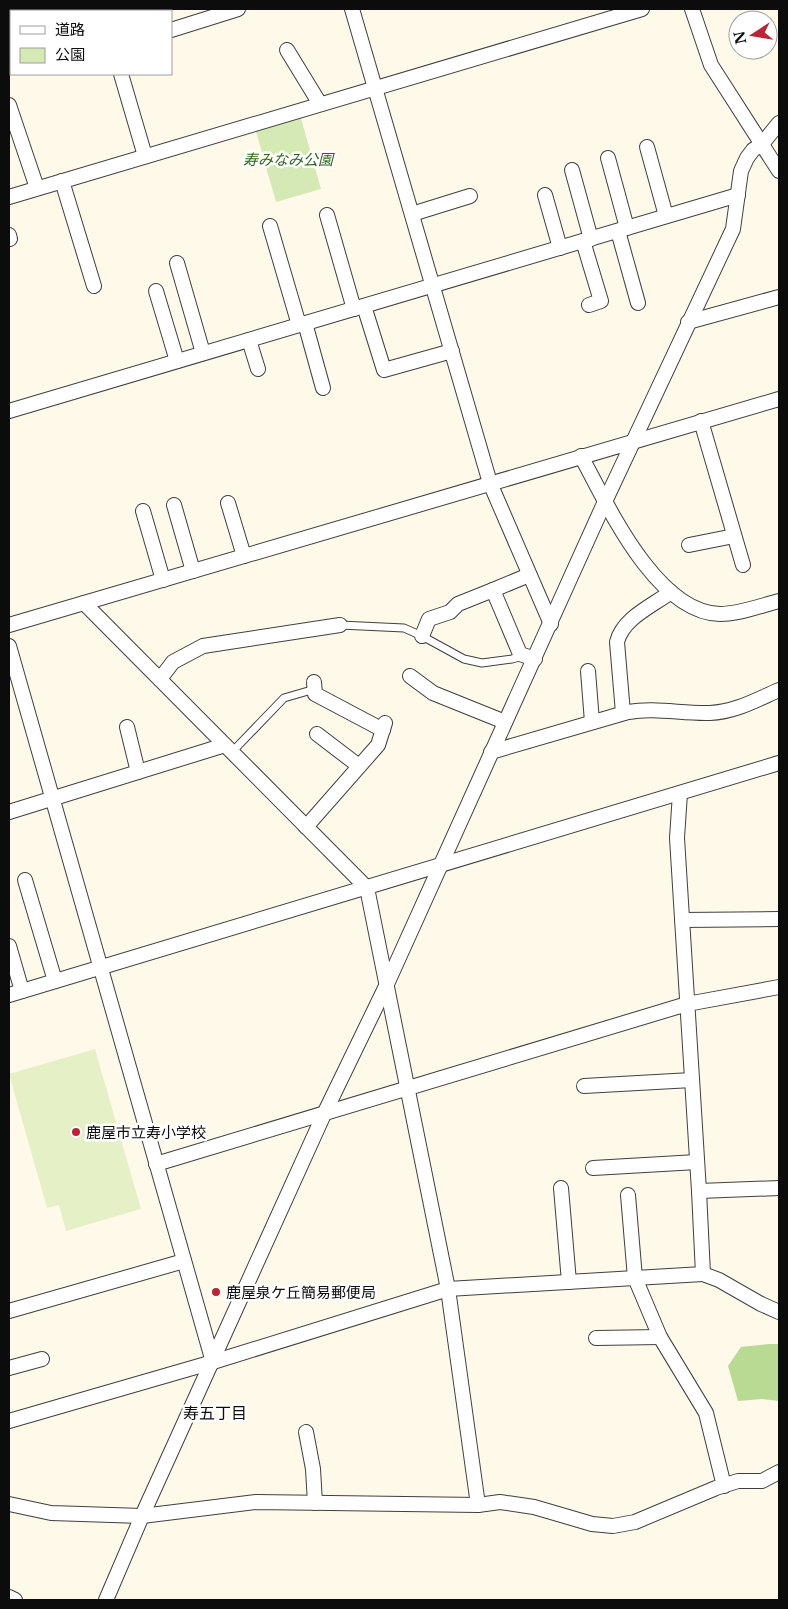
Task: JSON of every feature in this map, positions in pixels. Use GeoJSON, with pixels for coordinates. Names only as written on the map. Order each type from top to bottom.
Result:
{"type":"FeatureCollection","features":[{"type":"Feature","properties":{"kind":"street"},"geometry":{"type":"LineString","coordinates":[[172,30],[238,9]]}},
{"type":"Feature","properties":{"kind":"street"},"geometry":{"type":"LineString","coordinates":[[352,9],[490,483],[551,624]]}},
{"type":"Feature","properties":{"kind":"street"},"geometry":{"type":"LineString","coordinates":[[9,197],[642,9]]}},
{"type":"Feature","properties":{"kind":"street"},"geometry":{"type":"LineString","coordinates":[[692,9],[711,65],[779,171]]}},
{"type":"Feature","properties":{"kind":"street"},"geometry":{"type":"LineString","coordinates":[[286,50],[320,104]]}},
{"type":"Feature","properties":{"kind":"street"},"geometry":{"type":"LineString","coordinates":[[121,75],[145,156]]}},
{"type":"Feature","properties":{"kind":"street"},"geometry":{"type":"LineString","coordinates":[[9,105],[37,188]]}},
{"type":"Feature","properties":{"kind":"street"},"geometry":{"type":"LineString","coordinates":[[106,1600],[142,1516],[325,1112],[387,984],[505,722],[529,657],[551,624],[605,502],[733,229],[741,172],[747,158],[753,150],[762,144],[779,123]]}},
{"type":"Feature","properties":{"kind":"street"},"geometry":{"type":"LineString","coordinates":[[647,147],[666,216]]}},
{"type":"Feature","properties":{"kind":"street"},"geometry":{"type":"LineString","coordinates":[[608,158],[638,303]]}},
{"type":"Feature","properties":{"kind":"street"},"geometry":{"type":"LineString","coordinates":[[572,170],[601,301],[589,305]]}},
{"type":"Feature","properties":{"kind":"street"},"geometry":{"type":"LineString","coordinates":[[62,181],[94,286]]}},
{"type":"Feature","properties":{"kind":"street"},"geometry":{"type":"LineString","coordinates":[[545,195],[560,248]]}},
{"type":"Feature","properties":{"kind":"street"},"geometry":{"type":"LineString","coordinates":[[9,411],[738,195]]}},
{"type":"Feature","properties":{"kind":"street"},"geometry":{"type":"LineString","coordinates":[[412,214],[470,196]]}},
{"type":"Feature","properties":{"kind":"street"},"geometry":{"type":"LineString","coordinates":[[326,215],[384,370],[452,351]]}},
{"type":"Feature","properties":{"kind":"street"},"geometry":{"type":"LineString","coordinates":[[270,226],[323,388]]}},
{"type":"Feature","properties":{"kind":"street"},"geometry":{"type":"LineString","coordinates":[[177,263],[203,353]]}},
{"type":"Feature","properties":{"kind":"street"},"geometry":{"type":"LineString","coordinates":[[156,291],[176,361]]}},
{"type":"Feature","properties":{"kind":"street"},"geometry":{"type":"LineString","coordinates":[[688,322],[779,297]]}},
{"type":"Feature","properties":{"kind":"street"},"geometry":{"type":"LineString","coordinates":[[249,340],[258,369]]}},
{"type":"Feature","properties":{"kind":"street"},"geometry":{"type":"LineString","coordinates":[[9,625],[779,399]]}},
{"type":"Feature","properties":{"kind":"street"},"geometry":{"type":"LineString","coordinates":[[701,422],[743,565]]}},
{"type":"Feature","properties":{"kind":"street"},"geometry":{"type":"LineString","coordinates":[[581,456],[605,502],[639,558],[657,579],[679,599],[700,610],[719,614],[779,601]]}},
{"type":"Feature","properties":{"kind":"street"},"geometry":{"type":"LineString","coordinates":[[228,502],[244,556]]}},
{"type":"Feature","properties":{"kind":"street"},"geometry":{"type":"LineString","coordinates":[[174,505],[193,571]]}},
{"type":"Feature","properties":{"kind":"street"},"geometry":{"type":"LineString","coordinates":[[142,510],[163,580]]}},
{"type":"Feature","properties":{"kind":"street"},"geometry":{"type":"LineString","coordinates":[[689,546],[734,536]]}},
{"type":"Feature","properties":{"kind":"street"},"geometry":{"type":"LineString","coordinates":[[422,636],[429,619],[450,612],[458,604],[530,575]]}},
{"type":"Feature","properties":{"kind":"street"},"geometry":{"type":"LineString","coordinates":[[493,590],[520,654],[529,657]]}},
{"type":"Feature","properties":{"kind":"street"},"geometry":{"type":"LineString","coordinates":[[623,713],[617,642],[620,632],[628,622],[671,592]]}},
{"type":"Feature","properties":{"kind":"street"},"geometry":{"type":"LineString","coordinates":[[84,603],[367,888],[448,1289],[478,1505]]}},
{"type":"Feature","properties":{"kind":"street"},"geometry":{"type":"LineString","coordinates":[[160,679],[173,662],[203,646],[340,625]]}},
{"type":"Feature","properties":{"kind":"street"},"geometry":{"type":"LineString","coordinates":[[9,646],[212,1362]]}},
{"type":"Feature","properties":{"kind":"street"},"geometry":{"type":"LineString","coordinates":[[588,671],[592,722]]}},
{"type":"Feature","properties":{"kind":"street"},"geometry":{"type":"LineString","coordinates":[[410,676],[434,693],[505,722]]}},
{"type":"Feature","properties":{"kind":"street"},"geometry":{"type":"LineString","coordinates":[[306,827],[378,745],[384,726],[315,694],[314,686]]}},
{"type":"Feature","properties":{"kind":"street"},"geometry":{"type":"LineString","coordinates":[[491,752],[623,713],[645,709],[709,713],[736,710],[779,690]]}},
{"type":"Feature","properties":{"kind":"street"},"geometry":{"type":"LineString","coordinates":[[126,728],[138,772]]}},
{"type":"Feature","properties":{"kind":"street"},"geometry":{"type":"LineString","coordinates":[[316,734],[334,745],[359,766]]}},
{"type":"Feature","properties":{"kind":"street"},"geometry":{"type":"LineString","coordinates":[[9,812],[138,772],[229,748]]}},
{"type":"Feature","properties":{"kind":"street"},"geometry":{"type":"LineString","coordinates":[[9,946],[15,993],[779,764]]}},
{"type":"Feature","properties":{"kind":"street"},"geometry":{"type":"LineString","coordinates":[[680,793],[677,838],[703,1274]]}},
{"type":"Feature","properties":{"kind":"street"},"geometry":{"type":"LineString","coordinates":[[25,880],[55,981]]}},
{"type":"Feature","properties":{"kind":"street"},"geometry":{"type":"LineString","coordinates":[[682,920],[779,919]]}},
{"type":"Feature","properties":{"kind":"street"},"geometry":{"type":"LineString","coordinates":[[156,1164],[687,1004],[779,987]]}},
{"type":"Feature","properties":{"kind":"street"},"geometry":{"type":"LineString","coordinates":[[584,1086],[692,1080]]}},
{"type":"Feature","properties":{"kind":"street"},"geometry":{"type":"LineString","coordinates":[[593,1168],[697,1162]]}},
{"type":"Feature","properties":{"kind":"street"},"geometry":{"type":"LineString","coordinates":[[561,1188],[569,1282]]}},
{"type":"Feature","properties":{"kind":"street"},"geometry":{"type":"LineString","coordinates":[[698,1191],[779,1188]]}},
{"type":"Feature","properties":{"kind":"street"},"geometry":{"type":"LineString","coordinates":[[628,1195],[635,1278],[660,1337],[706,1413],[724,1486]]}},
{"type":"Feature","properties":{"kind":"street"},"geometry":{"type":"LineString","coordinates":[[9,1311],[184,1261]]}},
{"type":"Feature","properties":{"kind":"street"},"geometry":{"type":"LineString","coordinates":[[9,1421],[212,1362],[448,1289],[703,1274],[719,1280],[779,1312]]}},
{"type":"Feature","properties":{"kind":"street"},"geometry":{"type":"LineString","coordinates":[[596,1338],[660,1337]]}},
{"type":"Feature","properties":{"kind":"street"},"geometry":{"type":"LineString","coordinates":[[9,1368],[42,1359]]}},
{"type":"Feature","properties":{"kind":"street"},"geometry":{"type":"LineString","coordinates":[[306,1432],[313,1469],[315,1503]]}},
{"type":"Feature","properties":{"kind":"street"},"geometry":{"type":"LineString","coordinates":[[9,1504],[51,1513],[142,1516],[256,1502],[478,1505],[500,1502],[534,1506],[592,1524],[613,1526],[634,1522],[738,1481],[762,1481],[779,1472]]}},
{"type":"Feature","properties":{"kind":"street"},"geometry":{"type":"LineString","coordinates":[[9,1597],[15,1600]]}},
{"type":"Feature","properties":{"kind":"lane"},"geometry":{"type":"LineString","coordinates":[[340,625],[404,628],[464,659],[482,663],[529,657]]}},
{"type":"Feature","properties":{"kind":"lane"},"geometry":{"type":"LineString","coordinates":[[229,748],[284,698],[314,686]]}},
{"type":"Feature","properties":{"kind":"green space","name":"寿みなみ公園"},"geometry":{"type":"Polygon","coordinates":[[[300,115],[321,189],[276,202],[255,128],[300,115]]]}},
{"type":"Feature","properties":{"kind":"green space"},"geometry":{"type":"Polygon","coordinates":[[[95,1049],[141,1209],[66,1231],[59,1205],[47,1208],[9,1074],[95,1049]]]}},
{"type":"Feature","properties":{"kind":"green space"},"geometry":{"type":"Polygon","coordinates":[[[779,1344],[779,1401],[762,1399],[738,1401],[728,1366],[741,1347],[779,1344]]]}},
{"type":"Feature","properties":{"kind":"place","name":"鹿屋市立寿小学校"},"geometry":{"type":"Point","coordinates":[76,1132]}},
{"type":"Feature","properties":{"kind":"place","name":"鹿屋泉ケ丘簡易郵便局"},"geometry":{"type":"Point","coordinates":[216,1292]}},
{"type":"Feature","properties":{"kind":"district","name":"寿五丁目"},"geometry":{"type":"Point","coordinates":[215,1413]}}]}
